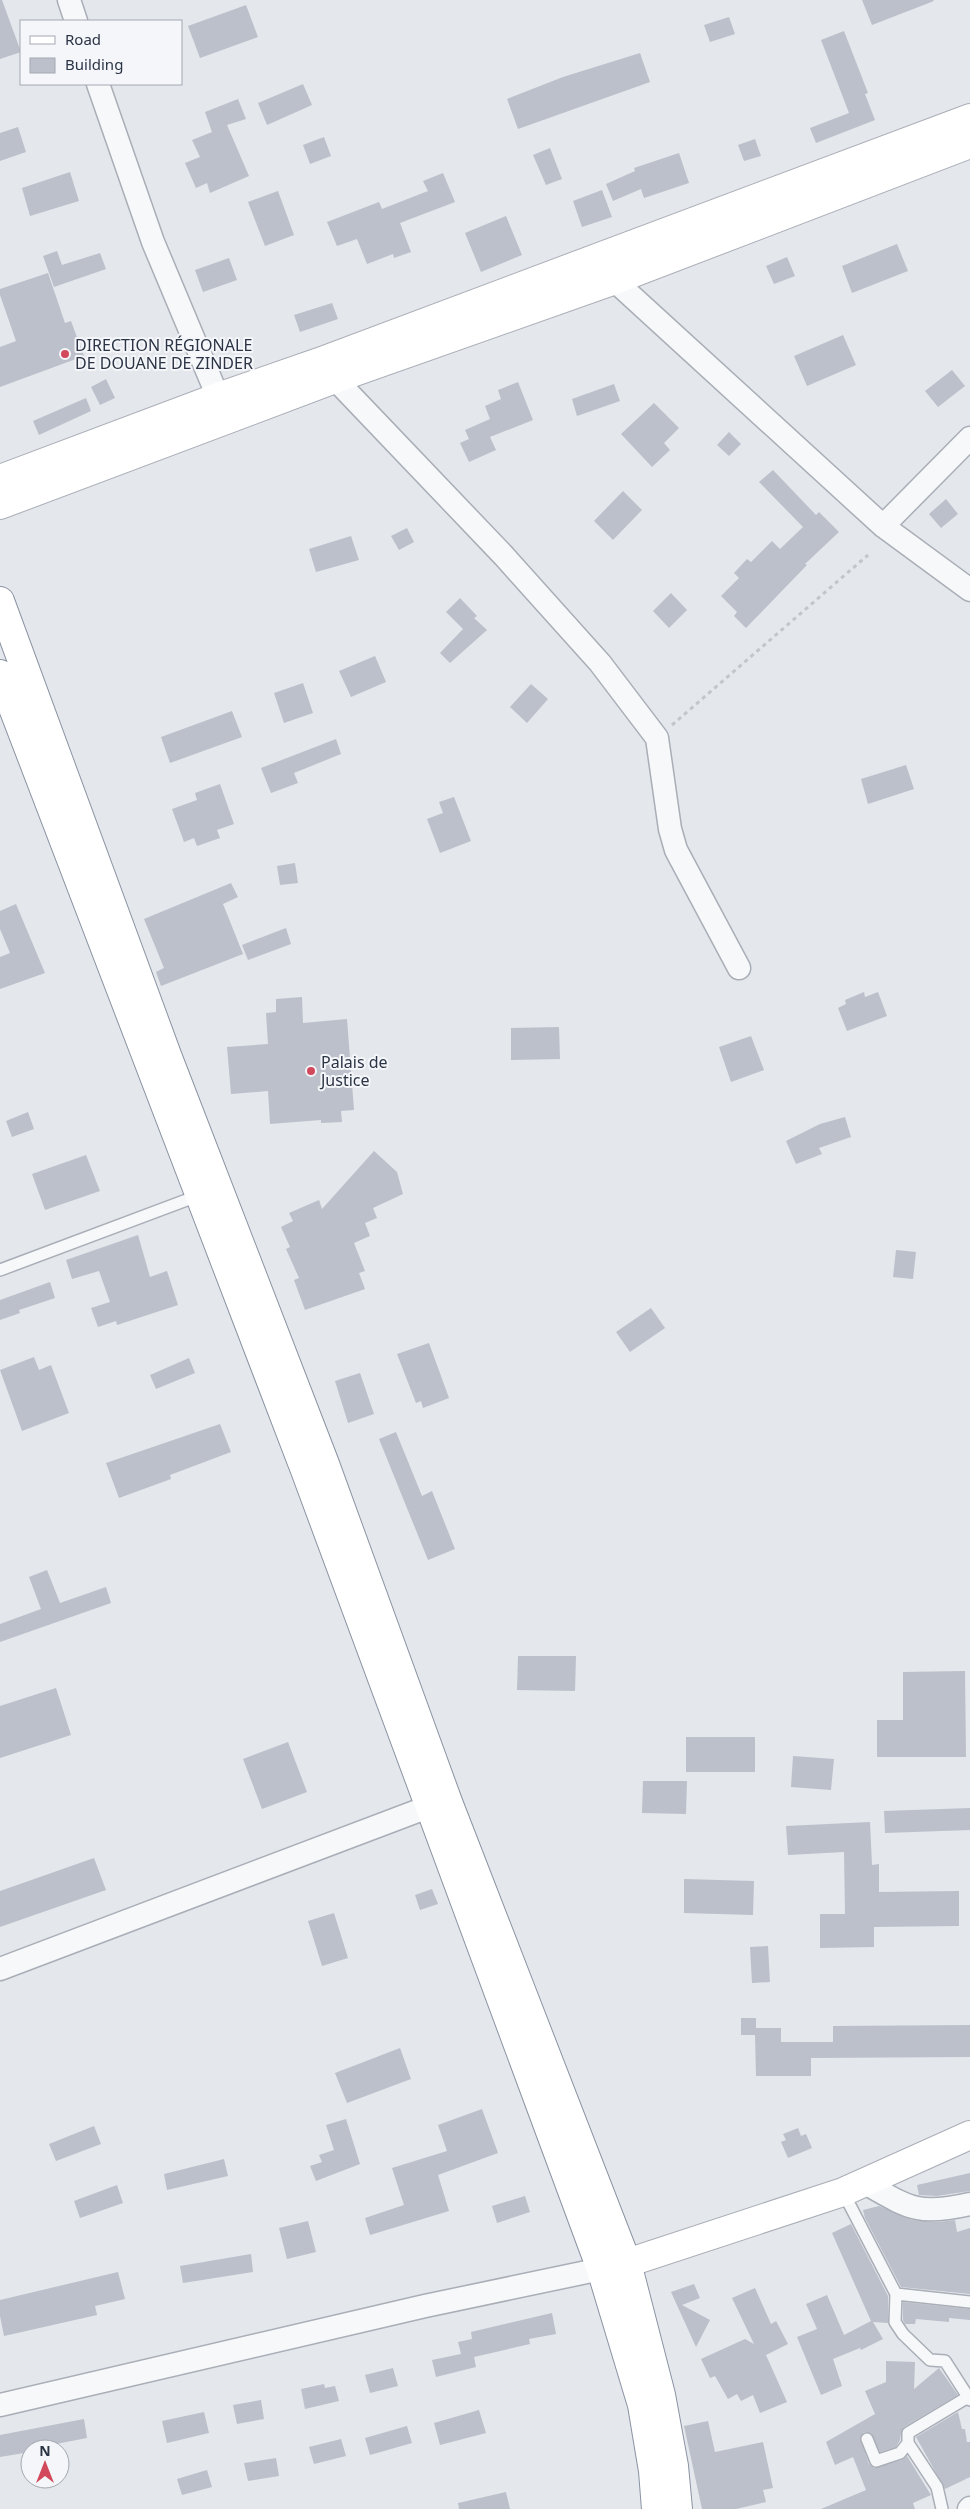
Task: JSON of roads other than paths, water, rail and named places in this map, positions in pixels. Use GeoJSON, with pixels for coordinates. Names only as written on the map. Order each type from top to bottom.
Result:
{"type":"FeatureCollection","features":[{"type":"Feature","properties":{"kind":"main road"},"geometry":{"type":"LineString","coordinates":[[0,505],[335,378],[615,280],[915,151],[970,118]]}},
{"type":"Feature","properties":{"kind":"main road"},"geometry":{"type":"LineString","coordinates":[[0,479],[218,397],[320,362],[592,261],[915,151],[970,144]]}},
{"type":"Feature","properties":{"kind":"main road"},"geometry":{"type":"LineString","coordinates":[[0,601],[158,1059]]}},
{"type":"Feature","properties":{"kind":"main road"},"geometry":{"type":"LineString","coordinates":[[0,674],[158,1059],[315,1468],[448,1802],[627,2263],[661,2395],[674,2466],[678,2509]]}},
{"type":"Feature","properties":{"kind":"main road"},"geometry":{"type":"LineString","coordinates":[[315,1468],[428,1807],[601,2269],[642,2405],[656,2509]]}},
{"type":"Feature","properties":{"kind":"main road"},"geometry":{"type":"LineString","coordinates":[[601,2269],[627,2263],[854,2188],[970,2135]]}},
{"type":"Feature","properties":{"kind":"street"},"geometry":{"type":"LineString","coordinates":[[69,0],[76,20]]}},
{"type":"Feature","properties":{"kind":"street"},"geometry":{"type":"LineString","coordinates":[[98,85],[153,242],[218,397]]}},
{"type":"Feature","properties":{"kind":"street"},"geometry":{"type":"LineString","coordinates":[[592,261],[883,526],[970,590]]}},
{"type":"Feature","properties":{"kind":"street"},"geometry":{"type":"LineString","coordinates":[[335,378],[504,556],[581,641],[657,738],[670,829],[676,850],[739,968]]}},
{"type":"Feature","properties":{"kind":"street"},"geometry":{"type":"LineString","coordinates":[[883,526],[970,438]]}},
{"type":"Feature","properties":{"kind":"street"},"geometry":{"type":"LineString","coordinates":[[0,1969],[428,1807]]}},
{"type":"Feature","properties":{"kind":"street"},"geometry":{"type":"LineString","coordinates":[[854,2188],[922,2211],[938,2211],[970,2204]]}},
{"type":"Feature","properties":{"kind":"street"},"geometry":{"type":"LineString","coordinates":[[0,2405],[425,2306],[601,2269]]}},
{"type":"Feature","properties":{"kind":"lane"},"geometry":{"type":"LineString","coordinates":[[0,1270],[208,1191]]}},
{"type":"Feature","properties":{"kind":"lane"},"geometry":{"type":"LineString","coordinates":[[854,2188],[896,2294],[895,2322],[903,2334],[930,2360],[945,2362],[969,2399],[908,2433],[908,2443],[936,2487],[942,2509]]}},
{"type":"Feature","properties":{"kind":"lane"},"geometry":{"type":"LineString","coordinates":[[896,2294],[970,2302]]}},
{"type":"Feature","properties":{"kind":"lane"},"geometry":{"type":"LineString","coordinates":[[867,2439],[876,2461],[900,2453],[908,2443]]}},
{"type":"Feature","properties":{"kind":"place","name":"DIRECTION RÉGIONALE DE DOUANE DE ZINDER"},"geometry":{"type":"Point","coordinates":[65,354]}},
{"type":"Feature","properties":{"kind":"place","name":"Palais de Justice"},"geometry":{"type":"Point","coordinates":[311,1071]}}]}
